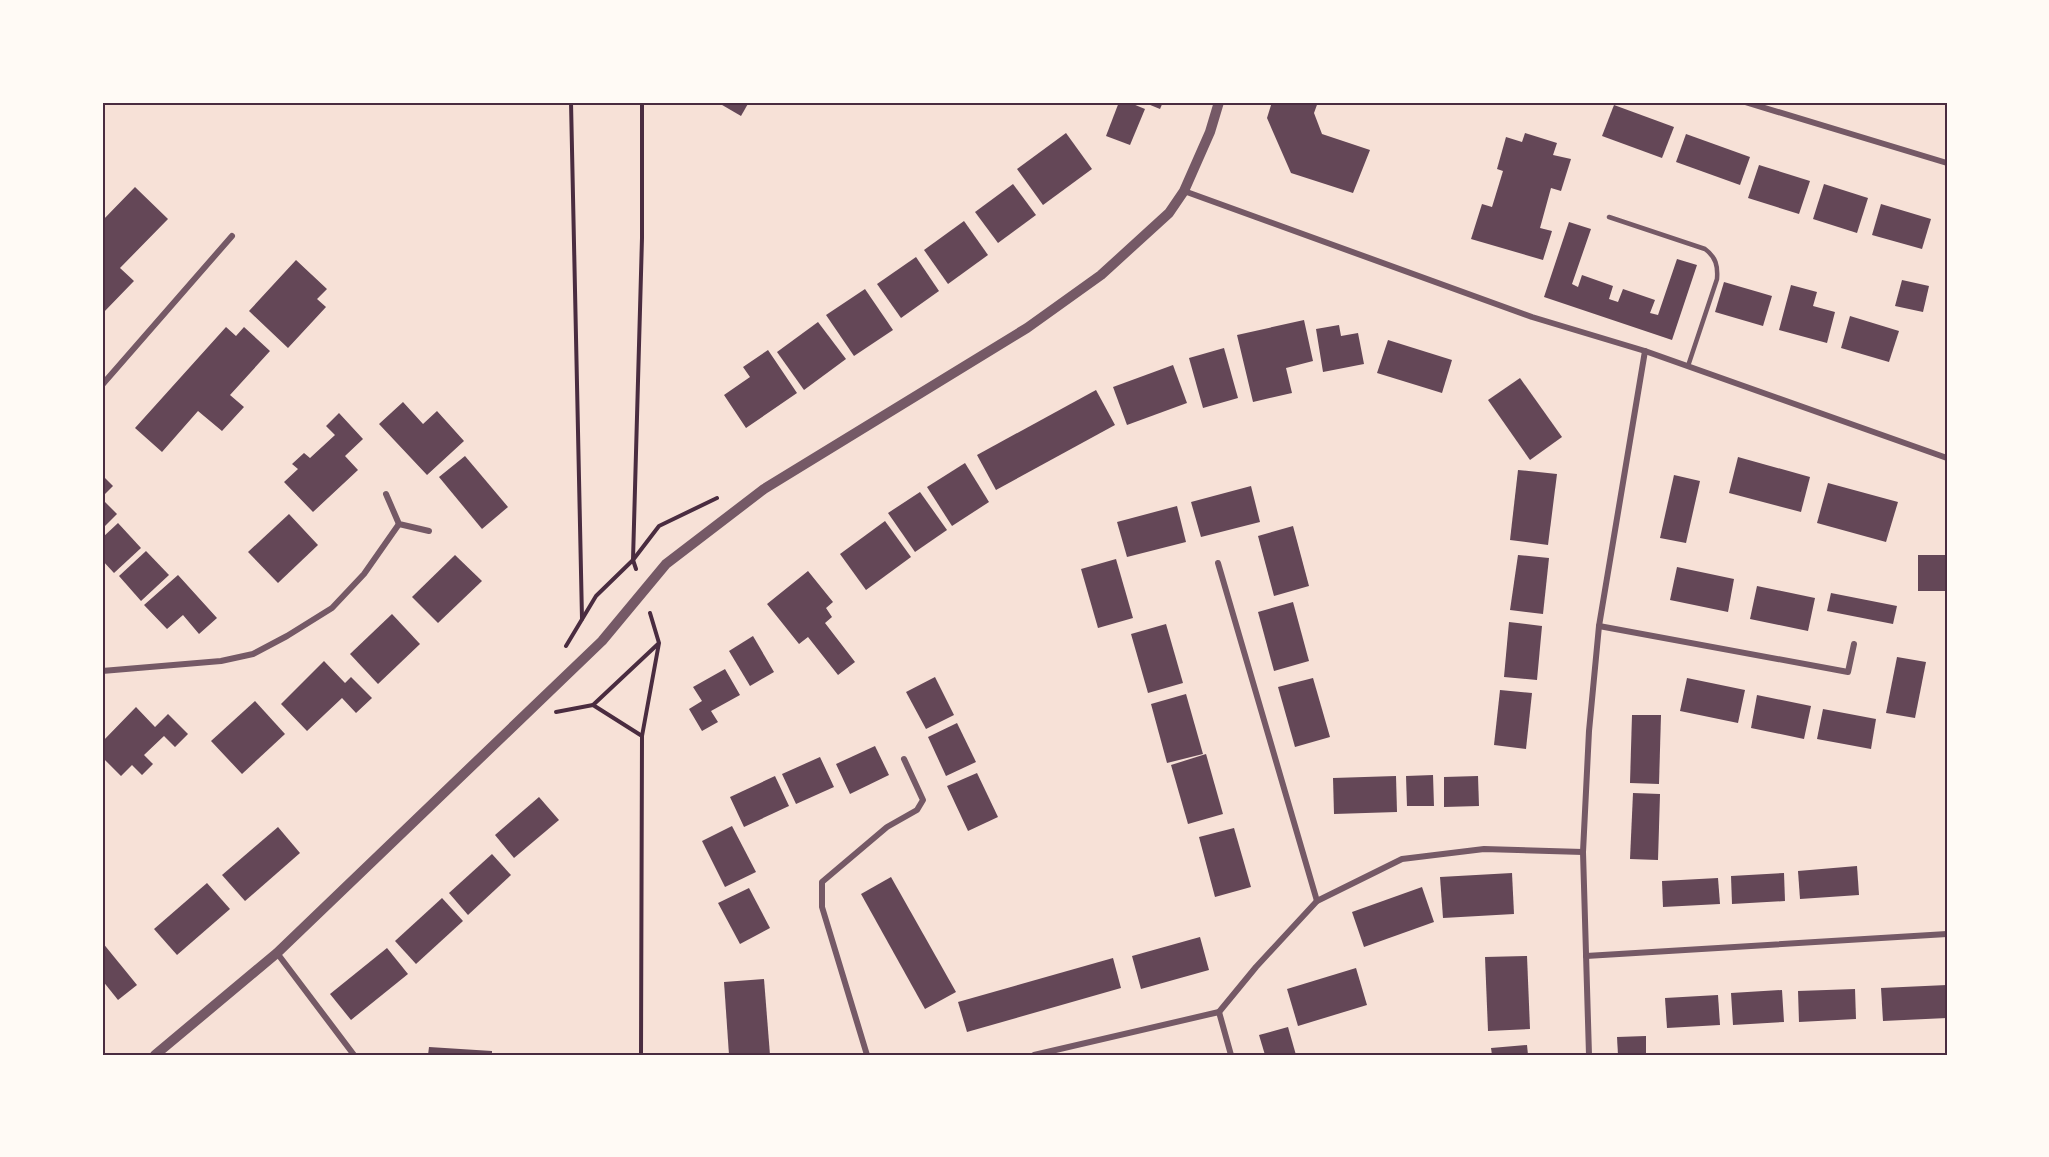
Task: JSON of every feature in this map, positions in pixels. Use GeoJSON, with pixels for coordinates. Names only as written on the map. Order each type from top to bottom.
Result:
{"type":"FeatureCollection","features":[{"type":"Feature","properties":{"kind":"street"},"geometry":{"type":"LineString","coordinates":[[155,1055],[277,952],[602,641],[666,564],[764,489],[1027,328],[1101,274],[1169,213],[1184,191],[1210,132],[1220,102]]}},
{"type":"Feature","properties":{"kind":"street"},"geometry":{"type":"LineString","coordinates":[[1745,102],[1947,163]]}},
{"type":"Feature","properties":{"kind":"street"},"geometry":{"type":"LineString","coordinates":[[1184,191],[1532,317],[1645,351],[1947,457]]}},
{"type":"Feature","properties":{"kind":"street"},"geometry":{"type":"LineString","coordinates":[[102,385],[232,236]]}},
{"type":"Feature","properties":{"kind":"street"},"geometry":{"type":"LineString","coordinates":[[1589,1055],[1583,852],[1589,731],[1599,626],[1645,351]]}},
{"type":"Feature","properties":{"kind":"street"},"geometry":{"type":"LineString","coordinates":[[386,494],[399,524]]}},
{"type":"Feature","properties":{"kind":"street"},"geometry":{"type":"LineString","coordinates":[[399,524],[429,531]]}},
{"type":"Feature","properties":{"kind":"street"},"geometry":{"type":"LineString","coordinates":[[102,671],[220,661],[253,654],[332,608],[364,574],[399,524]]}},
{"type":"Feature","properties":{"kind":"street"},"geometry":{"type":"LineString","coordinates":[[1218,563],[1317,901]]}},
{"type":"Feature","properties":{"kind":"street"},"geometry":{"type":"LineString","coordinates":[[1599,626],[1848,672],[1854,644]]}},
{"type":"Feature","properties":{"kind":"street"},"geometry":{"type":"LineString","coordinates":[[867,1055],[822,907],[822,882],[888,827],[917,810],[923,800],[904,759]]}},
{"type":"Feature","properties":{"kind":"street"},"geometry":{"type":"LineString","coordinates":[[1034,1055],[1219,1012],[1256,967],[1317,901],[1402,859],[1484,849],[1583,852]]}},
{"type":"Feature","properties":{"kind":"street"},"geometry":{"type":"LineString","coordinates":[[1586,956],[1947,934]]}},
{"type":"Feature","properties":{"kind":"street"},"geometry":{"type":"LineString","coordinates":[[277,952],[354,1055]]}},
{"type":"Feature","properties":{"kind":"street"},"geometry":{"type":"LineString","coordinates":[[1219,1012],[1231,1055]]}},
{"type":"Feature","properties":{"kind":"lane"},"geometry":{"type":"LineString","coordinates":[[1609,217],[1706,249],[1713,255],[1718,271],[1717,279],[1688,366]]}},
{"type":"Feature","properties":{"kind":"path"},"geometry":{"type":"LineString","coordinates":[[571,102],[582,619]]}},
{"type":"Feature","properties":{"kind":"path"},"geometry":{"type":"LineString","coordinates":[[633,560],[642,238],[642,102]]}},
{"type":"Feature","properties":{"kind":"path"},"geometry":{"type":"LineString","coordinates":[[641,1055],[642,736],[659,643],[655,631]]}},
{"type":"Feature","properties":{"kind":"path"},"geometry":{"type":"LineString","coordinates":[[642,736],[592,705],[659,643]]}},
{"type":"Feature","properties":{"kind":"building"},"geometry":{"type":"Polygon","coordinates":[[[717,102],[749,102],[741,116],[717,102]]]}},
{"type":"Feature","properties":{"kind":"building"},"geometry":{"type":"Polygon","coordinates":[[[1119,102],[1128,102],[1145,109],[1130,145],[1106,136],[1119,102]]]}},
{"type":"Feature","properties":{"kind":"building"},"geometry":{"type":"Polygon","coordinates":[[[1143,102],[1163,102],[1160,109],[1143,102]]]}},
{"type":"Feature","properties":{"kind":"building"},"geometry":{"type":"Polygon","coordinates":[[[1272,102],[1318,102],[1314,113],[1322,134],[1370,150],[1353,193],[1291,173],[1267,118],[1272,102]]]}},
{"type":"Feature","properties":{"kind":"building"},"geometry":{"type":"Polygon","coordinates":[[[1614,105],[1674,127],[1662,158],[1602,136],[1614,105]]]}},
{"type":"Feature","properties":{"kind":"building"},"geometry":{"type":"Polygon","coordinates":[[[1066,133],[1092,169],[1043,205],[1017,169],[1066,133]]]}},
{"type":"Feature","properties":{"kind":"building"},"geometry":{"type":"Polygon","coordinates":[[[1525,133],[1557,143],[1553,155],[1571,159],[1561,191],[1551,188],[1540,228],[1552,231],[1543,260],[1471,239],[1482,204],[1492,207],[1503,171],[1497,169],[1506,137],[1522,142],[1525,133]]]}},
{"type":"Feature","properties":{"kind":"building"},"geometry":{"type":"Polygon","coordinates":[[[1686,134],[1750,157],[1740,185],[1676,162],[1686,134]]]}},
{"type":"Feature","properties":{"kind":"building"},"geometry":{"type":"Polygon","coordinates":[[[1759,165],[1810,181],[1799,214],[1748,198],[1759,165]]]}},
{"type":"Feature","properties":{"kind":"building"},"geometry":{"type":"Polygon","coordinates":[[[1013,184],[1036,215],[998,243],[975,212],[1013,184]]]}},
{"type":"Feature","properties":{"kind":"building"},"geometry":{"type":"Polygon","coordinates":[[[1824,184],[1868,198],[1857,233],[1813,219],[1824,184]]]}},
{"type":"Feature","properties":{"kind":"building"},"geometry":{"type":"Polygon","coordinates":[[[135,187],[168,219],[120,268],[134,281],[102,314],[102,221],[135,187]]]}},
{"type":"Feature","properties":{"kind":"building"},"geometry":{"type":"Polygon","coordinates":[[[1881,204],[1931,219],[1922,249],[1872,235],[1881,204]]]}},
{"type":"Feature","properties":{"kind":"building"},"geometry":{"type":"Polygon","coordinates":[[[964,221],[988,255],[948,284],[924,250],[964,221]]]}},
{"type":"Feature","properties":{"kind":"building"},"geometry":{"type":"Polygon","coordinates":[[[1569,222],[1591,229],[1572,284],[1578,287],[1582,275],[1613,286],[1609,299],[1618,302],[1623,289],[1655,300],[1650,313],[1658,315],[1677,259],[1697,265],[1672,340],[1544,297],[1569,222]]]}},
{"type":"Feature","properties":{"kind":"building"},"geometry":{"type":"Polygon","coordinates":[[[916,257],[939,291],[901,318],[877,284],[916,257]]]}},
{"type":"Feature","properties":{"kind":"building"},"geometry":{"type":"Polygon","coordinates":[[[296,260],[327,289],[317,299],[326,307],[288,348],[249,311],[296,260]]]}},
{"type":"Feature","properties":{"kind":"building"},"geometry":{"type":"Polygon","coordinates":[[[1902,280],[1929,286],[1923,312],[1895,306],[1902,280]]]}},
{"type":"Feature","properties":{"kind":"building"},"geometry":{"type":"Polygon","coordinates":[[[1724,282],[1772,296],[1763,326],[1715,312],[1724,282]]]}},
{"type":"Feature","properties":{"kind":"building"},"geometry":{"type":"Polygon","coordinates":[[[1791,285],[1817,292],[1813,306],[1835,312],[1827,343],[1779,330],[1791,285]]]}},
{"type":"Feature","properties":{"kind":"building"},"geometry":{"type":"Polygon","coordinates":[[[865,289],[893,330],[854,356],[826,315],[865,289]]]}},
{"type":"Feature","properties":{"kind":"building"},"geometry":{"type":"Polygon","coordinates":[[[1850,316],[1899,331],[1889,362],[1841,348],[1850,316]]]}},
{"type":"Feature","properties":{"kind":"building"},"geometry":{"type":"Polygon","coordinates":[[[1304,320],[1313,361],[1286,368],[1292,393],[1253,402],[1237,335],[1304,320]]]}},
{"type":"Feature","properties":{"kind":"building"},"geometry":{"type":"Polygon","coordinates":[[[818,322],[846,359],[804,390],[777,352],[818,322]]]}},
{"type":"Feature","properties":{"kind":"building"},"geometry":{"type":"Polygon","coordinates":[[[1339,325],[1341,336],[1358,333],[1364,364],[1323,372],[1316,329],[1339,325]]]}},
{"type":"Feature","properties":{"kind":"building"},"geometry":{"type":"Polygon","coordinates":[[[226,327],[236,336],[244,327],[270,351],[230,395],[244,407],[222,431],[198,411],[162,452],[135,428],[226,327]]]}},
{"type":"Feature","properties":{"kind":"building"},"geometry":{"type":"Polygon","coordinates":[[[1388,340],[1452,360],[1442,393],[1377,373],[1388,340]]]}},
{"type":"Feature","properties":{"kind":"building"},"geometry":{"type":"Polygon","coordinates":[[[1224,348],[1238,398],[1203,408],[1189,358],[1224,348]]]}},
{"type":"Feature","properties":{"kind":"building"},"geometry":{"type":"Polygon","coordinates":[[[768,350],[797,393],[746,428],[724,395],[750,377],[743,367],[768,350]]]}},
{"type":"Feature","properties":{"kind":"building"},"geometry":{"type":"Polygon","coordinates":[[[1173,365],[1187,403],[1127,425],[1113,387],[1173,365]]]}},
{"type":"Feature","properties":{"kind":"building"},"geometry":{"type":"Polygon","coordinates":[[[1520,378],[1562,437],[1530,460],[1488,400],[1520,378]]]}},
{"type":"Feature","properties":{"kind":"building"},"geometry":{"type":"Polygon","coordinates":[[[1096,390],[1115,425],[996,490],[977,455],[1096,390]]]}},
{"type":"Feature","properties":{"kind":"building"},"geometry":{"type":"Polygon","coordinates":[[[403,402],[423,424],[437,411],[464,441],[427,475],[379,424],[403,402]]]}},
{"type":"Feature","properties":{"kind":"building"},"geometry":{"type":"Polygon","coordinates":[[[339,413],[363,439],[345,456],[358,470],[313,512],[284,482],[298,469],[292,464],[304,453],[310,458],[335,435],[326,426],[339,413]]]}},
{"type":"Feature","properties":{"kind":"building"},"geometry":{"type":"Polygon","coordinates":[[[465,456],[508,507],[482,529],[439,477],[465,456]]]}},
{"type":"Feature","properties":{"kind":"building"},"geometry":{"type":"Polygon","coordinates":[[[1738,457],[1810,477],[1801,512],[1729,493],[1738,457]]]}},
{"type":"Feature","properties":{"kind":"building"},"geometry":{"type":"Polygon","coordinates":[[[965,463],[989,502],[952,526],[927,487],[965,463]]]}},
{"type":"Feature","properties":{"kind":"building"},"geometry":{"type":"Polygon","coordinates":[[[1518,470],[1557,474],[1548,545],[1510,540],[1518,470]]]}},
{"type":"Feature","properties":{"kind":"building"},"geometry":{"type":"Polygon","coordinates":[[[102,475],[113,486],[102,497],[102,475]]]}},
{"type":"Feature","properties":{"kind":"building"},"geometry":{"type":"Polygon","coordinates":[[[1674,475],[1700,481],[1686,543],[1660,538],[1674,475]]]}},
{"type":"Feature","properties":{"kind":"building"},"geometry":{"type":"Polygon","coordinates":[[[1828,483],[1898,502],[1886,542],[1817,523],[1828,483]]]}},
{"type":"Feature","properties":{"kind":"building"},"geometry":{"type":"Polygon","coordinates":[[[1251,486],[1260,522],[1201,537],[1191,502],[1251,486]]]}},
{"type":"Feature","properties":{"kind":"building"},"geometry":{"type":"Polygon","coordinates":[[[920,492],[947,530],[915,552],[888,513],[920,492]]]}},
{"type":"Feature","properties":{"kind":"building"},"geometry":{"type":"Polygon","coordinates":[[[102,499],[117,514],[102,529],[102,499]]]}},
{"type":"Feature","properties":{"kind":"building"},"geometry":{"type":"Polygon","coordinates":[[[1177,506],[1186,542],[1127,557],[1117,522],[1177,506]]]}},
{"type":"Feature","properties":{"kind":"building"},"geometry":{"type":"Polygon","coordinates":[[[289,514],[318,545],[278,583],[248,552],[289,514]]]}},
{"type":"Feature","properties":{"kind":"building"},"geometry":{"type":"Polygon","coordinates":[[[885,521],[911,557],[866,590],[840,554],[885,521]]]}},
{"type":"Feature","properties":{"kind":"building"},"geometry":{"type":"Polygon","coordinates":[[[118,523],[141,548],[114,573],[102,560],[102,538],[118,523]]]}},
{"type":"Feature","properties":{"kind":"building"},"geometry":{"type":"Polygon","coordinates":[[[1293,526],[1309,586],[1274,596],[1258,536],[1293,526]]]}},
{"type":"Feature","properties":{"kind":"building"},"geometry":{"type":"Polygon","coordinates":[[[146,551],[169,575],[141,601],[119,576],[146,551]]]}},
{"type":"Feature","properties":{"kind":"building"},"geometry":{"type":"Polygon","coordinates":[[[455,555],[482,581],[438,623],[412,597],[455,555]]]}},
{"type":"Feature","properties":{"kind":"building"},"geometry":{"type":"Polygon","coordinates":[[[1518,555],[1549,558],[1543,614],[1510,610],[1518,555]]]}},
{"type":"Feature","properties":{"kind":"building"},"geometry":{"type":"Polygon","coordinates":[[[1918,555],[1947,555],[1947,591],[1918,591],[1918,555]]]}},
{"type":"Feature","properties":{"kind":"building"},"geometry":{"type":"Polygon","coordinates":[[[1116,559],[1133,618],[1098,628],[1081,569],[1116,559]]]}},
{"type":"Feature","properties":{"kind":"building"},"geometry":{"type":"Polygon","coordinates":[[[1677,567],[1734,579],[1728,612],[1670,600],[1677,567]]]}},
{"type":"Feature","properties":{"kind":"building"},"geometry":{"type":"Polygon","coordinates":[[[808,571],[833,602],[826,608],[832,617],[825,623],[855,662],[838,675],[808,637],[799,644],[767,604],[808,571]]]}},
{"type":"Feature","properties":{"kind":"building"},"geometry":{"type":"Polygon","coordinates":[[[178,575],[217,618],[199,634],[183,615],[167,629],[144,605],[178,575]]]}},
{"type":"Feature","properties":{"kind":"building"},"geometry":{"type":"Polygon","coordinates":[[[1757,586],[1815,598],[1808,631],[1750,619],[1757,586]]]}},
{"type":"Feature","properties":{"kind":"building"},"geometry":{"type":"Polygon","coordinates":[[[1831,593],[1897,606],[1893,624],[1827,611],[1831,593]]]}},
{"type":"Feature","properties":{"kind":"building"},"geometry":{"type":"Polygon","coordinates":[[[1293,602],[1309,661],[1274,671],[1258,612],[1293,602]]]}},
{"type":"Feature","properties":{"kind":"building"},"geometry":{"type":"Polygon","coordinates":[[[392,614],[420,644],[378,684],[350,654],[392,614]]]}},
{"type":"Feature","properties":{"kind":"building"},"geometry":{"type":"Polygon","coordinates":[[[1509,622],[1542,626],[1537,680],[1504,677],[1509,622]]]}},
{"type":"Feature","properties":{"kind":"building"},"geometry":{"type":"Polygon","coordinates":[[[1166,624],[1183,683],[1148,693],[1131,634],[1166,624]]]}},
{"type":"Feature","properties":{"kind":"building"},"geometry":{"type":"Polygon","coordinates":[[[753,636],[774,672],[750,686],[729,651],[753,636]]]}},
{"type":"Feature","properties":{"kind":"building"},"geometry":{"type":"Polygon","coordinates":[[[1897,657],[1926,662],[1915,718],[1886,713],[1897,657]]]}},
{"type":"Feature","properties":{"kind":"building"},"geometry":{"type":"Polygon","coordinates":[[[324,661],[345,683],[351,677],[372,698],[356,713],[342,698],[307,731],[281,704],[324,661]]]}},
{"type":"Feature","properties":{"kind":"building"},"geometry":{"type":"Polygon","coordinates":[[[725,669],[740,695],[711,711],[718,722],[702,731],[689,709],[702,701],[693,687],[725,669]]]}},
{"type":"Feature","properties":{"kind":"building"},"geometry":{"type":"Polygon","coordinates":[[[935,677],[954,715],[926,729],[906,692],[935,677]]]}},
{"type":"Feature","properties":{"kind":"building"},"geometry":{"type":"Polygon","coordinates":[[[1313,678],[1330,737],[1295,747],[1278,687],[1313,678]]]}},
{"type":"Feature","properties":{"kind":"building"},"geometry":{"type":"Polygon","coordinates":[[[1687,678],[1745,690],[1738,723],[1680,711],[1687,678]]]}},
{"type":"Feature","properties":{"kind":"building"},"geometry":{"type":"Polygon","coordinates":[[[1500,690],[1532,693],[1526,749],[1494,745],[1500,690]]]}},
{"type":"Feature","properties":{"kind":"building"},"geometry":{"type":"Polygon","coordinates":[[[1186,694],[1203,754],[1167,763],[1151,704],[1186,694]]]}},
{"type":"Feature","properties":{"kind":"building"},"geometry":{"type":"Polygon","coordinates":[[[1757,695],[1811,706],[1804,739],[1751,728],[1757,695]]]}},
{"type":"Feature","properties":{"kind":"building"},"geometry":{"type":"Polygon","coordinates":[[[255,701],[285,734],[242,774],[211,741],[255,701]]]}},
{"type":"Feature","properties":{"kind":"building"},"geometry":{"type":"Polygon","coordinates":[[[136,707],[155,727],[168,714],[188,734],[175,747],[164,736],[144,755],[153,764],[142,775],[132,765],[121,776],[102,757],[102,742],[136,707]]]}},
{"type":"Feature","properties":{"kind":"building"},"geometry":{"type":"Polygon","coordinates":[[[1823,709],[1876,719],[1871,749],[1817,739],[1823,709]]]}},
{"type":"Feature","properties":{"kind":"building"},"geometry":{"type":"Polygon","coordinates":[[[1632,715],[1661,715],[1659,784],[1630,783],[1632,715]]]}},
{"type":"Feature","properties":{"kind":"building"},"geometry":{"type":"Polygon","coordinates":[[[957,723],[976,762],[946,776],[928,737],[957,723]]]}},
{"type":"Feature","properties":{"kind":"building"},"geometry":{"type":"Polygon","coordinates":[[[875,746],[889,775],[850,794],[836,764],[875,746]]]}},
{"type":"Feature","properties":{"kind":"building"},"geometry":{"type":"Polygon","coordinates":[[[1206,754],[1223,814],[1188,824],[1171,765],[1206,754]]]}},
{"type":"Feature","properties":{"kind":"building"},"geometry":{"type":"Polygon","coordinates":[[[820,757],[834,787],[796,804],[782,774],[820,757]]]}},
{"type":"Feature","properties":{"kind":"building"},"geometry":{"type":"Polygon","coordinates":[[[977,773],[998,817],[968,831],[947,786],[977,773]]]}},
{"type":"Feature","properties":{"kind":"building"},"geometry":{"type":"Polygon","coordinates":[[[1433,775],[1434,806],[1407,806],[1406,776],[1433,775]]]}},
{"type":"Feature","properties":{"kind":"building"},"geometry":{"type":"Polygon","coordinates":[[[775,776],[789,806],[744,827],[730,797],[775,776]]]}},
{"type":"Feature","properties":{"kind":"building"},"geometry":{"type":"Polygon","coordinates":[[[1396,776],[1397,812],[1334,814],[1333,778],[1396,776]]]}},
{"type":"Feature","properties":{"kind":"building"},"geometry":{"type":"Polygon","coordinates":[[[1478,776],[1479,806],[1444,807],[1444,777],[1478,776]]]}},
{"type":"Feature","properties":{"kind":"building"},"geometry":{"type":"Polygon","coordinates":[[[1633,793],[1660,794],[1658,860],[1630,859],[1633,793]]]}},
{"type":"Feature","properties":{"kind":"building"},"geometry":{"type":"Polygon","coordinates":[[[539,797],[559,820],[514,858],[495,835],[539,797]]]}},
{"type":"Feature","properties":{"kind":"building"},"geometry":{"type":"Polygon","coordinates":[[[732,826],[756,872],[725,887],[702,841],[732,826]]]}},
{"type":"Feature","properties":{"kind":"building"},"geometry":{"type":"Polygon","coordinates":[[[278,827],[300,853],[245,901],[222,875],[278,827]]]}},
{"type":"Feature","properties":{"kind":"building"},"geometry":{"type":"Polygon","coordinates":[[[1234,828],[1251,887],[1215,897],[1199,837],[1234,828]]]}},
{"type":"Feature","properties":{"kind":"building"},"geometry":{"type":"Polygon","coordinates":[[[492,854],[511,875],[468,915],[449,893],[492,854]]]}},
{"type":"Feature","properties":{"kind":"building"},"geometry":{"type":"Polygon","coordinates":[[[1857,866],[1859,895],[1800,899],[1798,871],[1857,866]]]}},
{"type":"Feature","properties":{"kind":"building"},"geometry":{"type":"Polygon","coordinates":[[[1512,873],[1514,914],[1443,918],[1440,877],[1512,873]]]}},
{"type":"Feature","properties":{"kind":"building"},"geometry":{"type":"Polygon","coordinates":[[[1784,873],[1785,901],[1732,904],[1731,876],[1784,873]]]}},
{"type":"Feature","properties":{"kind":"building"},"geometry":{"type":"Polygon","coordinates":[[[891,877],[956,992],[925,1009],[861,894],[891,877]]]}},
{"type":"Feature","properties":{"kind":"building"},"geometry":{"type":"Polygon","coordinates":[[[1718,878],[1720,904],[1663,907],[1662,881],[1718,878]]]}},
{"type":"Feature","properties":{"kind":"building"},"geometry":{"type":"Polygon","coordinates":[[[207,883],[230,909],[177,955],[154,929],[207,883]]]}},
{"type":"Feature","properties":{"kind":"building"},"geometry":{"type":"Polygon","coordinates":[[[1422,887],[1434,922],[1364,947],[1352,912],[1422,887]]]}},
{"type":"Feature","properties":{"kind":"building"},"geometry":{"type":"Polygon","coordinates":[[[749,888],[770,928],[740,944],[718,903],[749,888]]]}},
{"type":"Feature","properties":{"kind":"building"},"geometry":{"type":"Polygon","coordinates":[[[442,898],[463,921],[416,964],[395,941],[442,898]]]}},
{"type":"Feature","properties":{"kind":"building"},"geometry":{"type":"Polygon","coordinates":[[[1200,937],[1209,970],[1141,989],[1132,956],[1200,937]]]}},
{"type":"Feature","properties":{"kind":"building"},"geometry":{"type":"Polygon","coordinates":[[[102,942],[137,985],[118,1000],[102,980],[102,942]]]}},
{"type":"Feature","properties":{"kind":"building"},"geometry":{"type":"Polygon","coordinates":[[[387,948],[408,974],[351,1020],[330,994],[387,948]]]}},
{"type":"Feature","properties":{"kind":"building"},"geometry":{"type":"Polygon","coordinates":[[[1527,956],[1530,1029],[1488,1031],[1485,957],[1527,956]]]}},
{"type":"Feature","properties":{"kind":"building"},"geometry":{"type":"Polygon","coordinates":[[[1113,958],[1121,988],[967,1032],[958,1002],[1113,958]]]}},
{"type":"Feature","properties":{"kind":"building"},"geometry":{"type":"Polygon","coordinates":[[[1356,968],[1367,1005],[1298,1026],[1287,989],[1356,968]]]}},
{"type":"Feature","properties":{"kind":"building"},"geometry":{"type":"Polygon","coordinates":[[[764,979],[770,1055],[729,1055],[724,982],[764,979]]]}},
{"type":"Feature","properties":{"kind":"building"},"geometry":{"type":"Polygon","coordinates":[[[1947,985],[1947,1018],[1883,1021],[1881,988],[1947,985]]]}},
{"type":"Feature","properties":{"kind":"building"},"geometry":{"type":"Polygon","coordinates":[[[1855,989],[1856,1019],[1799,1022],[1798,991],[1855,989]]]}},
{"type":"Feature","properties":{"kind":"building"},"geometry":{"type":"Polygon","coordinates":[[[1782,990],[1784,1022],[1733,1025],[1731,993],[1782,990]]]}},
{"type":"Feature","properties":{"kind":"building"},"geometry":{"type":"Polygon","coordinates":[[[1718,995],[1720,1025],[1667,1028],[1665,998],[1718,995]]]}},
{"type":"Feature","properties":{"kind":"building"},"geometry":{"type":"Polygon","coordinates":[[[1288,1027],[1296,1055],[1265,1055],[1259,1035],[1288,1027]]]}},
{"type":"Feature","properties":{"kind":"building"},"geometry":{"type":"Polygon","coordinates":[[[1646,1036],[1646,1055],[1618,1055],[1617,1037],[1646,1036]]]}},
{"type":"Feature","properties":{"kind":"building"},"geometry":{"type":"Polygon","coordinates":[[[1527,1045],[1528,1055],[1492,1055],[1491,1048],[1527,1045]]]}},
{"type":"Feature","properties":{"kind":"building"},"geometry":{"type":"Polygon","coordinates":[[[429,1047],[492,1051],[492,1055],[428,1055],[429,1047]]]}}]}
